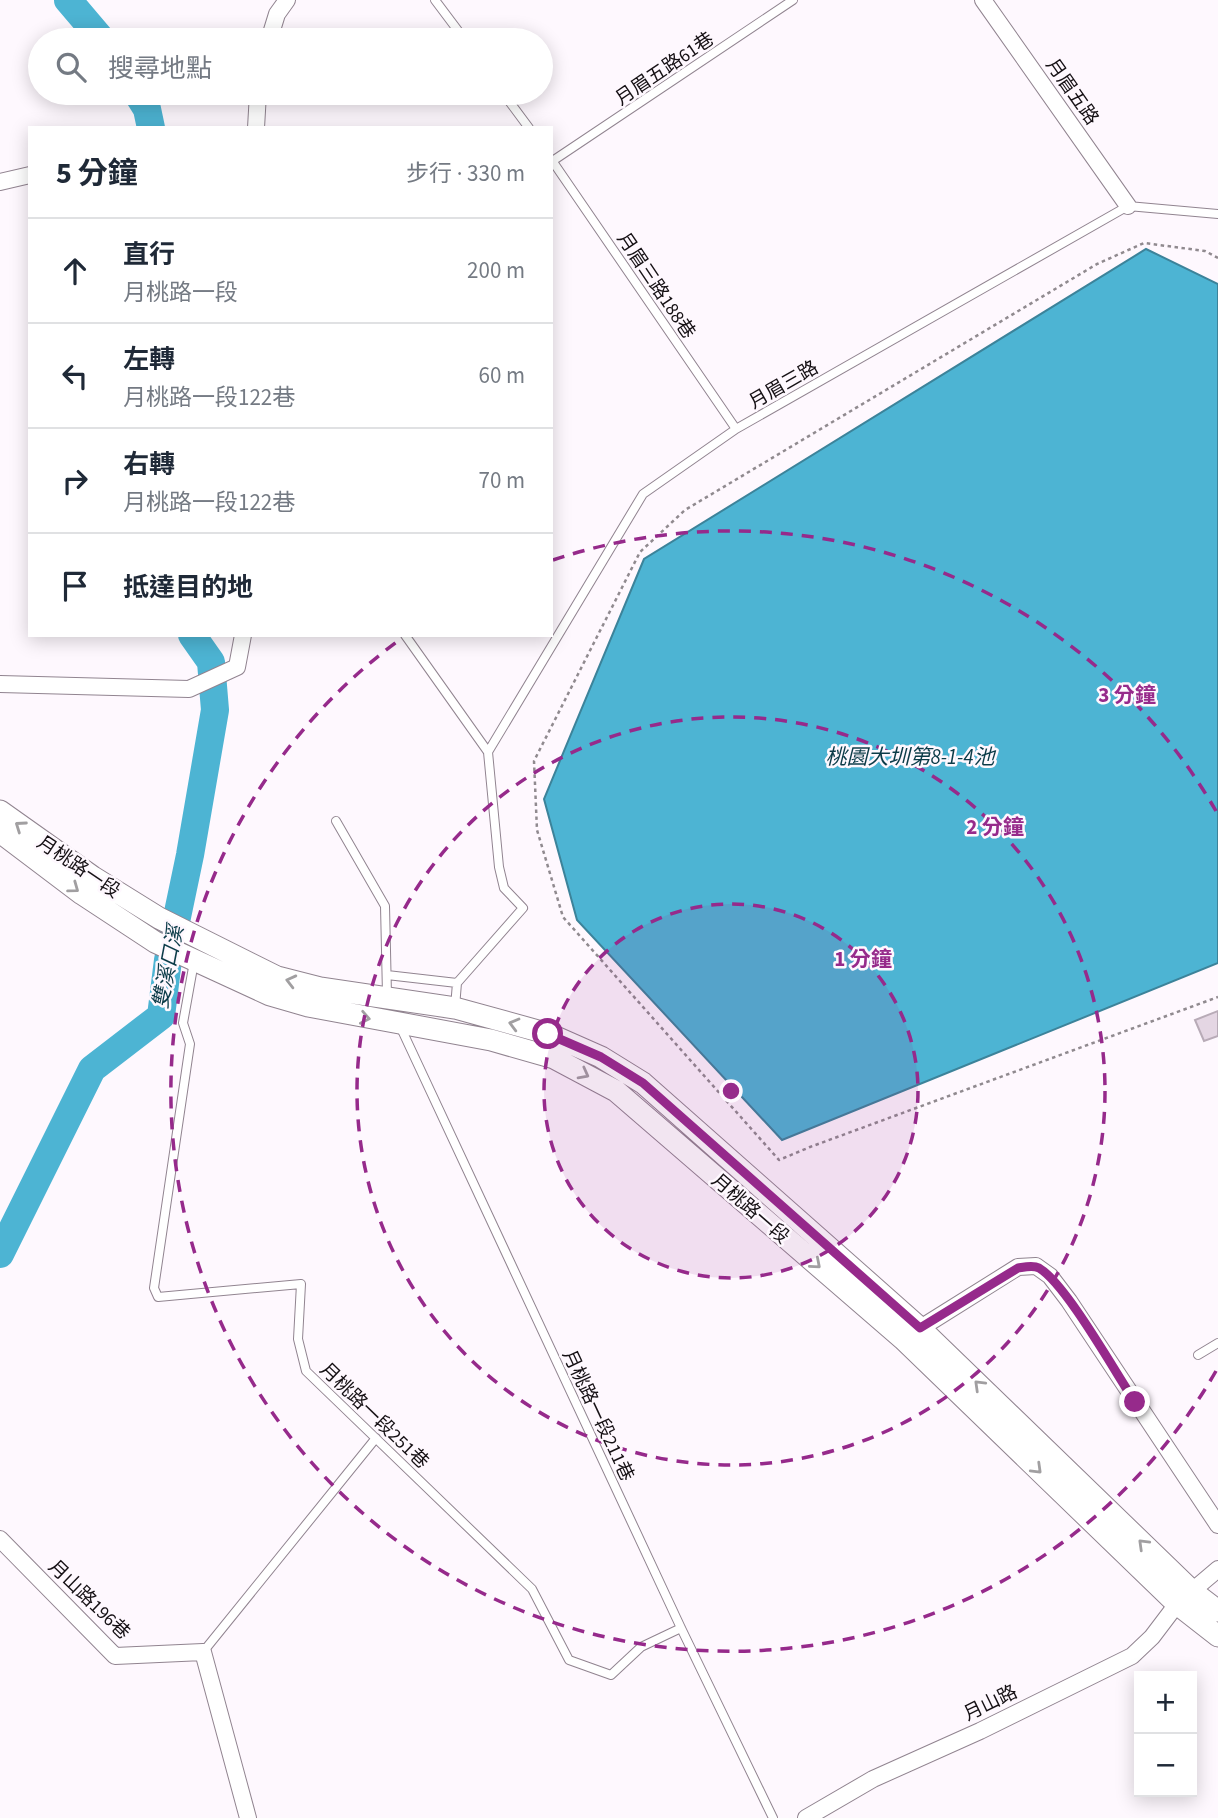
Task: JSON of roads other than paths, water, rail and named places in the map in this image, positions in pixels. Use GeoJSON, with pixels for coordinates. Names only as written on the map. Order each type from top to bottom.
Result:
{"type":"FeatureCollection","features":[{"type":"Feature","properties":{"kind":"street"},"geometry":{"type":"LineString","coordinates":[[273,28],[287,0]]}},
{"type":"Feature","properties":{"kind":"street","name":"月眉五路"},"geometry":{"type":"LineString","coordinates":[[983,0],[1128,206]]}},
{"type":"Feature","properties":{"kind":"street"},"geometry":{"type":"LineString","coordinates":[[256,126],[257,105]]}},
{"type":"Feature","properties":{"kind":"street"},"geometry":{"type":"LineString","coordinates":[[0,182],[28,175]]}},
{"type":"Feature","properties":{"kind":"street"},"geometry":{"type":"LineString","coordinates":[[0,684],[189,689],[237,667],[243,637]]}},
{"type":"Feature","properties":{"kind":"street","name":"月桃路一段"},"geometry":{"type":"LineString","coordinates":[[0,811],[93,877],[159,918],[277,977],[320,988],[455,1008],[548,1034],[601,1057],[643,1083],[911,1334],[1185,1597],[1218,1636]]}},
{"type":"Feature","properties":{"kind":"street","name":"月桃路一段"},"geometry":{"type":"LineString","coordinates":[[0,832],[82,894],[155,942],[270,995],[308,1006],[400,1025],[491,1040],[554,1058],[616,1091],[911,1334]]}},
{"type":"Feature","properties":{"kind":"street"},"geometry":{"type":"LineString","coordinates":[[387,998],[400,1025]]}},
{"type":"Feature","properties":{"kind":"street"},"geometry":{"type":"LineString","coordinates":[[911,1334],[1018,1268],[1036,1266],[1050,1276],[1069,1301],[1218,1525]]}},
{"type":"Feature","properties":{"kind":"street","name":"月山路196巷"},"geometry":{"type":"LineString","coordinates":[[0,1539],[115,1657],[203,1652]]}},
{"type":"Feature","properties":{"kind":"street","name":"月山路"},"geometry":{"type":"LineString","coordinates":[[806,1818],[873,1779],[980,1731],[1132,1656],[1152,1637],[1185,1597],[1218,1569]]}},
{"type":"Feature","properties":{"kind":"street","name":"月桃路一段"},"geometry":{"type":"LineString","coordinates":[[1185,1597],[1218,1611]]}},
{"type":"Feature","properties":{"kind":"street"},"geometry":{"type":"LineString","coordinates":[[203,1652],[247,1818]]}},
{"type":"Feature","properties":{"kind":"lane"},"geometry":{"type":"LineString","coordinates":[[435,0],[456,28]]}},
{"type":"Feature","properties":{"kind":"lane","name":"月眉五路61巷"},"geometry":{"type":"LineString","coordinates":[[553,160],[793,0]]}},
{"type":"Feature","properties":{"kind":"lane"},"geometry":{"type":"LineString","coordinates":[[512,105],[528,126]]}},
{"type":"Feature","properties":{"kind":"lane","name":"月眉三路188巷"},"geometry":{"type":"LineString","coordinates":[[553,162],[736,429]]}},
{"type":"Feature","properties":{"kind":"lane"},"geometry":{"type":"LineString","coordinates":[[1128,206],[1218,214]]}},
{"type":"Feature","properties":{"kind":"lane","name":"月眉三路"},"geometry":{"type":"LineString","coordinates":[[488,752],[643,494],[736,429],[1128,206]]}},
{"type":"Feature","properties":{"kind":"lane"},"geometry":{"type":"LineString","coordinates":[[406,637],[488,752],[499,867],[504,888],[523,908],[457,983],[455,1008]]}},
{"type":"Feature","properties":{"kind":"lane"},"geometry":{"type":"LineString","coordinates":[[336,821],[385,906],[387,998]]}},
{"type":"Feature","properties":{"kind":"lane","name":"月桃路一段251巷"},"geometry":{"type":"LineString","coordinates":[[190,959],[183,1023],[190,1044],[154,1288],[158,1297],[301,1284],[298,1339],[306,1371],[532,1589],[569,1660],[611,1675],[641,1647],[681,1628]]}},
{"type":"Feature","properties":{"kind":"lane"},"geometry":{"type":"LineString","coordinates":[[387,975],[457,983]]}},
{"type":"Feature","properties":{"kind":"lane","name":"月桃路一段211巷"},"geometry":{"type":"LineString","coordinates":[[400,1025],[681,1628],[774,1818]]}},
{"type":"Feature","properties":{"kind":"lane"},"geometry":{"type":"LineString","coordinates":[[1198,1355],[1218,1343]]}},
{"type":"Feature","properties":{"kind":"lane"},"geometry":{"type":"LineString","coordinates":[[203,1652],[376,1438]]}},
{"type":"Feature","properties":{"kind":"water","name":"桃園大圳第8-1-4池"},"geometry":{"type":"Polygon","coordinates":[[[1146,249],[1218,284],[1218,963],[782,1140],[577,920],[544,799],[644,559],[1146,249]]]}},
{"type":"Feature","properties":{"kind":"waterway","name":"雙溪口溪"},"geometry":{"type":"LineString","coordinates":[[68,0],[92,28]]}},
{"type":"Feature","properties":{"kind":"waterway","name":"雙溪口溪"},"geometry":{"type":"LineString","coordinates":[[144,105],[151,126]]}},
{"type":"Feature","properties":{"kind":"waterway","name":"雙溪口溪"},"geometry":{"type":"LineString","coordinates":[[0,1254],[92,1069],[161,1016],[168,960],[190,855],[215,710],[211,662],[193,637]]}}]}
